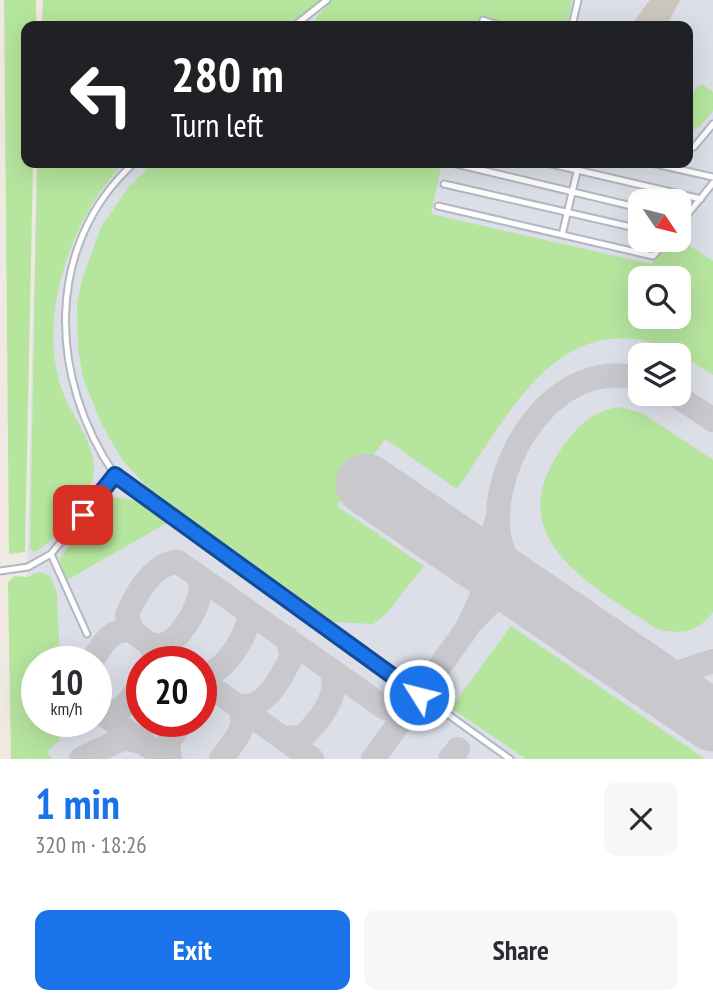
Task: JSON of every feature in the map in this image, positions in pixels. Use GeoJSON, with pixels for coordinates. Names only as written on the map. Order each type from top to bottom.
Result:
{"type":"FeatureCollection","features":[{"type":"Feature","properties":{"kind":"lane"},"geometry":{"type":"LineString","coordinates":[[304,21],[327,0]]}},
{"type":"Feature","properties":{"kind":"lane"},"geometry":{"type":"LineString","coordinates":[[573,21],[579,0]]}},
{"type":"Feature","properties":{"kind":"lane"},"geometry":{"type":"LineString","coordinates":[[693,148],[713,124]]}},
{"type":"Feature","properties":{"kind":"lane"},"geometry":{"type":"LineString","coordinates":[[130,168],[102,202],[85,230],[70,269],[65,315],[70,376],[80,412],[115,475],[510,759]]}},
{"type":"Feature","properties":{"kind":"lane"},"geometry":{"type":"LineString","coordinates":[[473,168],[628,205]]}},
{"type":"Feature","properties":{"kind":"lane"},"geometry":{"type":"LineString","coordinates":[[562,235],[578,168]]}},
{"type":"Feature","properties":{"kind":"lane"},"geometry":{"type":"LineString","coordinates":[[585,168],[701,199]]}},
{"type":"Feature","properties":{"kind":"lane"},"geometry":{"type":"LineString","coordinates":[[673,168],[713,177]]}},
{"type":"Feature","properties":{"kind":"lane"},"geometry":{"type":"LineString","coordinates":[[691,209],[713,183]]}},
{"type":"Feature","properties":{"kind":"lane"},"geometry":{"type":"LineString","coordinates":[[444,184],[628,226]]}},
{"type":"Feature","properties":{"kind":"lane"},"geometry":{"type":"LineString","coordinates":[[439,206],[628,250]]}},
{"type":"Feature","properties":{"kind":"lane"},"geometry":{"type":"LineString","coordinates":[[636,252],[653,256],[656,252]]}},
{"type":"Feature","properties":{"kind":"lane"},"geometry":{"type":"LineString","coordinates":[[0,571],[29,567],[51,554],[115,475]]}},
{"type":"Feature","properties":{"kind":"lane"},"geometry":{"type":"LineString","coordinates":[[51,554],[87,634]]}},
{"type":"Feature","properties":{"kind":"shaded area"},"geometry":{"type":"Polygon","coordinates":[[[43,0],[713,0],[713,759],[35,759],[34,737],[112,737],[112,646],[30,646],[27,577],[37,168],[693,168],[693,21],[42,21],[43,0]]]}},
{"type":"Feature","properties":{"kind":"green space"},"geometry":{"type":"Polygon","coordinates":[[[4,0],[36,0],[36,21],[21,21],[21,168],[33,168],[25,552],[9,554],[4,0]]]}},
{"type":"Feature","properties":{"kind":"green space"},"geometry":{"type":"Polygon","coordinates":[[[43,0],[321,0],[293,21],[42,21],[43,0]]]}},
{"type":"Feature","properties":{"kind":"green space"},"geometry":{"type":"Polygon","coordinates":[[[332,0],[572,0],[568,21],[496,21],[482,17],[476,21],[316,21],[332,0]]]}},
{"type":"Feature","properties":{"kind":"green space"},"geometry":{"type":"Polygon","coordinates":[[[703,85],[713,92],[713,111],[693,130],[693,93],[696,87],[703,85]]]}},
{"type":"Feature","properties":{"kind":"green space"},"geometry":{"type":"Polygon","coordinates":[[[37,168],[120,168],[89,210],[75,239],[56,300],[53,331],[55,361],[62,390],[90,448],[93,479],[81,503],[62,528],[43,547],[34,552],[30,549],[37,168]]]}},
{"type":"Feature","properties":{"kind":"green space"},"geometry":{"type":"Polygon","coordinates":[[[148,168],[441,168],[431,214],[651,264],[662,252],[691,252],[691,247],[713,261],[713,375],[691,361],[691,343],[646,343],[629,339],[596,341],[566,355],[540,375],[517,402],[457,489],[385,439],[337,506],[424,566],[386,614],[373,624],[334,622],[150,490],[123,461],[102,425],[83,378],[78,348],[77,304],[82,280],[101,227],[128,188],[148,168]]]}},
{"type":"Feature","properties":{"kind":"green space"},"geometry":{"type":"Polygon","coordinates":[[[619,407],[642,413],[713,460],[713,612],[695,628],[681,632],[657,629],[584,578],[563,559],[548,537],[541,513],[543,485],[558,454],[583,423],[608,409],[619,407]]]}},
{"type":"Feature","properties":{"kind":"green space"},"geometry":{"type":"Polygon","coordinates":[[[114,497],[139,501],[167,523],[67,580],[60,559],[95,509],[114,497]]]}},
{"type":"Feature","properties":{"kind":"green space"},"geometry":{"type":"Polygon","coordinates":[[[39,572],[50,576],[57,593],[59,646],[21,646],[21,737],[59,737],[61,740],[49,749],[48,754],[52,759],[11,759],[8,582],[14,576],[27,577],[39,572]]]}},
{"type":"Feature","properties":{"kind":"green space"},"geometry":{"type":"Polygon","coordinates":[[[511,626],[705,759],[526,759],[451,708],[511,626]]]}},
{"type":"Feature","properties":{"kind":"building"},"geometry":{"type":"Polygon","coordinates":[[[651,0],[679,0],[668,21],[636,21],[651,0]]]}},
{"type":"Feature","properties":{"kind":"taxiway"},"geometry":{"type":"LineString","coordinates":[[526,594],[506,558],[499,535],[499,506],[505,476],[517,446],[534,420],[556,398],[581,383],[609,376],[628,378]]}},
{"type":"Feature","properties":{"kind":"taxiway"},"geometry":{"type":"LineString","coordinates":[[691,405],[713,420]]}},
{"type":"Feature","properties":{"kind":"taxiway"},"geometry":{"type":"LineString","coordinates":[[373,759],[466,630],[481,598],[495,525]]}},
{"type":"Feature","properties":{"kind":"taxiway"},"geometry":{"type":"LineString","coordinates":[[153,646],[132,631],[127,615],[140,589],[153,573],[169,563],[178,562],[385,708],[400,712],[413,703]]}},
{"type":"Feature","properties":{"kind":"taxiway"},"geometry":{"type":"LineString","coordinates":[[151,646],[150,644],[161,645],[174,639],[187,624],[200,594],[199,577]]}},
{"type":"Feature","properties":{"kind":"taxiway"},"geometry":{"type":"LineString","coordinates":[[474,620],[496,599],[509,594],[526,594]]}},
{"type":"Feature","properties":{"kind":"taxiway"},"geometry":{"type":"LineString","coordinates":[[217,669],[231,655],[242,638],[249,621],[245,609]]}},
{"type":"Feature","properties":{"kind":"taxiway"},"geometry":{"type":"LineString","coordinates":[[102,646],[118,632],[132,631]]}},
{"type":"Feature","properties":{"kind":"taxiway"},"geometry":{"type":"LineString","coordinates":[[237,705],[256,703],[277,683],[292,656],[287,638]]}},
{"type":"Feature","properties":{"kind":"taxiway"},"geometry":{"type":"LineString","coordinates":[[630,664],[680,672],[713,661]]}},
{"type":"Feature","properties":{"kind":"taxiway"},"geometry":{"type":"LineString","coordinates":[[282,738],[302,737],[322,715],[334,687],[330,669]]}},
{"type":"Feature","properties":{"kind":"taxiway"},"geometry":{"type":"LineString","coordinates":[[217,691],[312,759]]}},
{"type":"Feature","properties":{"kind":"taxiway"},"geometry":{"type":"LineString","coordinates":[[112,711],[126,704]]}},
{"type":"Feature","properties":{"kind":"taxiway"},"geometry":{"type":"LineString","coordinates":[[221,759],[242,727],[243,720],[237,705]]}},
{"type":"Feature","properties":{"kind":"taxiway"},"geometry":{"type":"LineString","coordinates":[[112,720],[166,759]]}},
{"type":"Feature","properties":{"kind":"taxiway"},"geometry":{"type":"LineString","coordinates":[[170,759],[168,743],[172,737]]}},
{"type":"Feature","properties":{"kind":"taxiway"},"geometry":{"type":"LineString","coordinates":[[81,759],[124,738],[144,743]]}},
{"type":"Feature","properties":{"kind":"taxiway"},"geometry":{"type":"LineString","coordinates":[[450,759],[458,749]]}},
{"type":"Feature","properties":{"kind":"runway"},"geometry":{"type":"LineString","coordinates":[[366,484],[713,721]]}},
{"type":"Feature","properties":{"kind":"route"},"geometry":{"type":"LineString","coordinates":[[83,515],[115,475],[419,695]]}}]}
